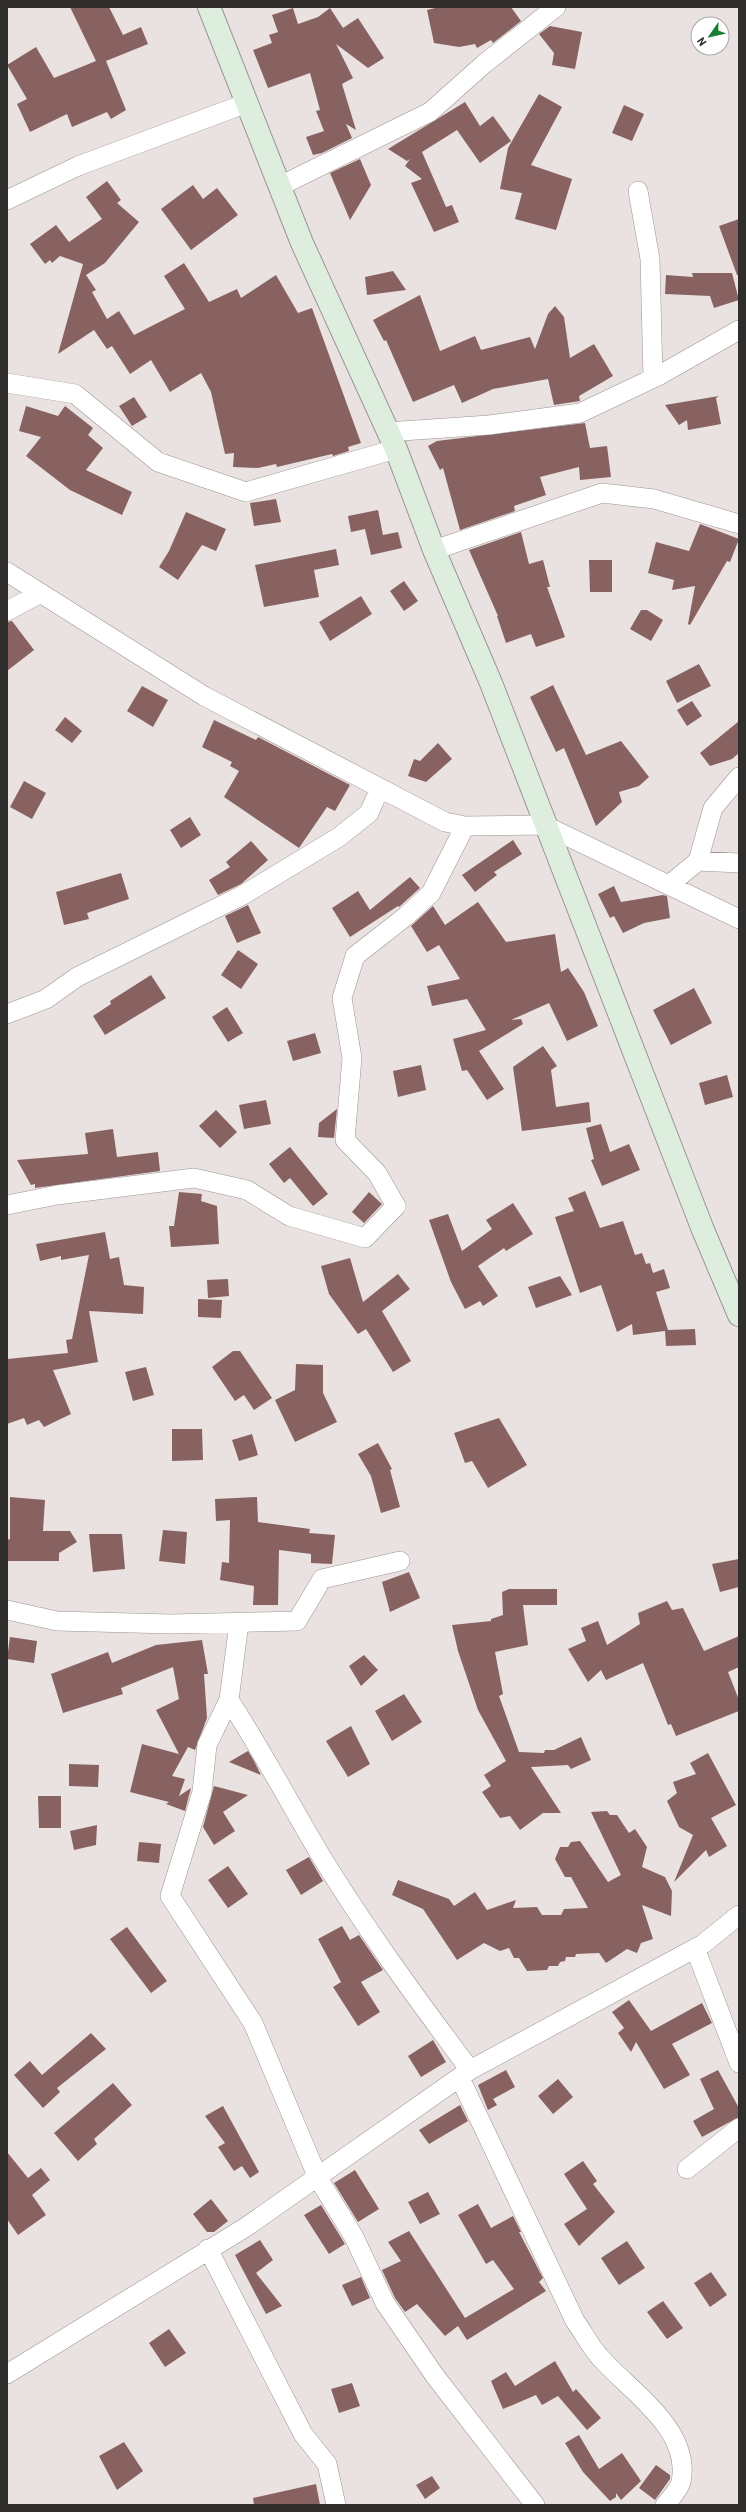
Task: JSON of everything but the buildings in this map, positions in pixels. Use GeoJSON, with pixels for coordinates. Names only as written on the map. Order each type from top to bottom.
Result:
{"type":"FeatureCollection","features":[{"type":"Feature","properties":{"kind":"street"},"geometry":{"type":"LineString","coordinates":[[209,7],[305,250],[392,441],[434,550],[491,683],[544,825],[703,1230],[739,1315]]}},
{"type":"Feature","properties":{"kind":"street"},"geometry":{"type":"LineString","coordinates":[[280,186],[430,112],[484,64],[556,7]]}},
{"type":"Feature","properties":{"kind":"street"},"geometry":{"type":"LineString","coordinates":[[7,200],[78,166],[247,103]]}},
{"type":"Feature","properties":{"kind":"street"},"geometry":{"type":"LineString","coordinates":[[638,191],[650,259],[653,378]]}},
{"type":"Feature","properties":{"kind":"street"},"geometry":{"type":"LineString","coordinates":[[7,383],[74,394],[158,462],[246,492],[392,441],[580,413],[653,378],[739,330]]}},
{"type":"Feature","properties":{"kind":"street"},"geometry":{"type":"LineString","coordinates":[[434,550],[602,493],[654,499],[739,524]]}},
{"type":"Feature","properties":{"kind":"street"},"geometry":{"type":"LineString","coordinates":[[7,572],[204,696],[446,822],[465,826],[544,825],[739,919]]}},
{"type":"Feature","properties":{"kind":"street"},"geometry":{"type":"LineString","coordinates":[[7,611],[41,593]]}},
{"type":"Feature","properties":{"kind":"street"},"geometry":{"type":"LineString","coordinates":[[669,885],[698,861],[713,808],[739,777]]}},
{"type":"Feature","properties":{"kind":"street"},"geometry":{"type":"LineString","coordinates":[[7,1014],[46,999],[77,977],[250,891],[339,837],[369,813],[380,788]]}},
{"type":"Feature","properties":{"kind":"street"},"geometry":{"type":"LineString","coordinates":[[7,1206],[57,1195],[194,1178],[247,1190],[289,1216],[365,1238],[396,1206],[378,1173],[345,1140],[352,1058],[342,998],[355,956],[405,917],[431,893],[465,826]]}},
{"type":"Feature","properties":{"kind":"street"},"geometry":{"type":"LineString","coordinates":[[698,861],[739,863]]}},
{"type":"Feature","properties":{"kind":"street"},"geometry":{"type":"LineString","coordinates":[[7,1610],[57,1621],[170,1624],[297,1620],[322,1579],[400,1561]]}},
{"type":"Feature","properties":{"kind":"street"},"geometry":{"type":"LineString","coordinates":[[239,1623],[229,1700],[207,1746],[202,1792],[170,1896],[253,2023],[318,2178],[354,2237],[385,2303],[435,2376],[535,2505]]}},
{"type":"Feature","properties":{"kind":"street"},"geometry":{"type":"LineString","coordinates":[[229,1700],[260,1748],[319,1852],[417,1998],[465,2074],[575,2321],[599,2356],[642,2397],[671,2434],[682,2459],[681,2484],[665,2505]]}},
{"type":"Feature","properties":{"kind":"street"},"geometry":{"type":"LineString","coordinates":[[7,2374],[246,2227],[465,2074],[695,1948],[739,1915]]}},
{"type":"Feature","properties":{"kind":"street"},"geometry":{"type":"LineString","coordinates":[[695,1948],[739,2063]]}},
{"type":"Feature","properties":{"kind":"street"},"geometry":{"type":"LineString","coordinates":[[687,2169],[739,2128]]}},
{"type":"Feature","properties":{"kind":"street"},"geometry":{"type":"LineString","coordinates":[[208,2249],[303,2434],[327,2464],[336,2505]]}}]}
